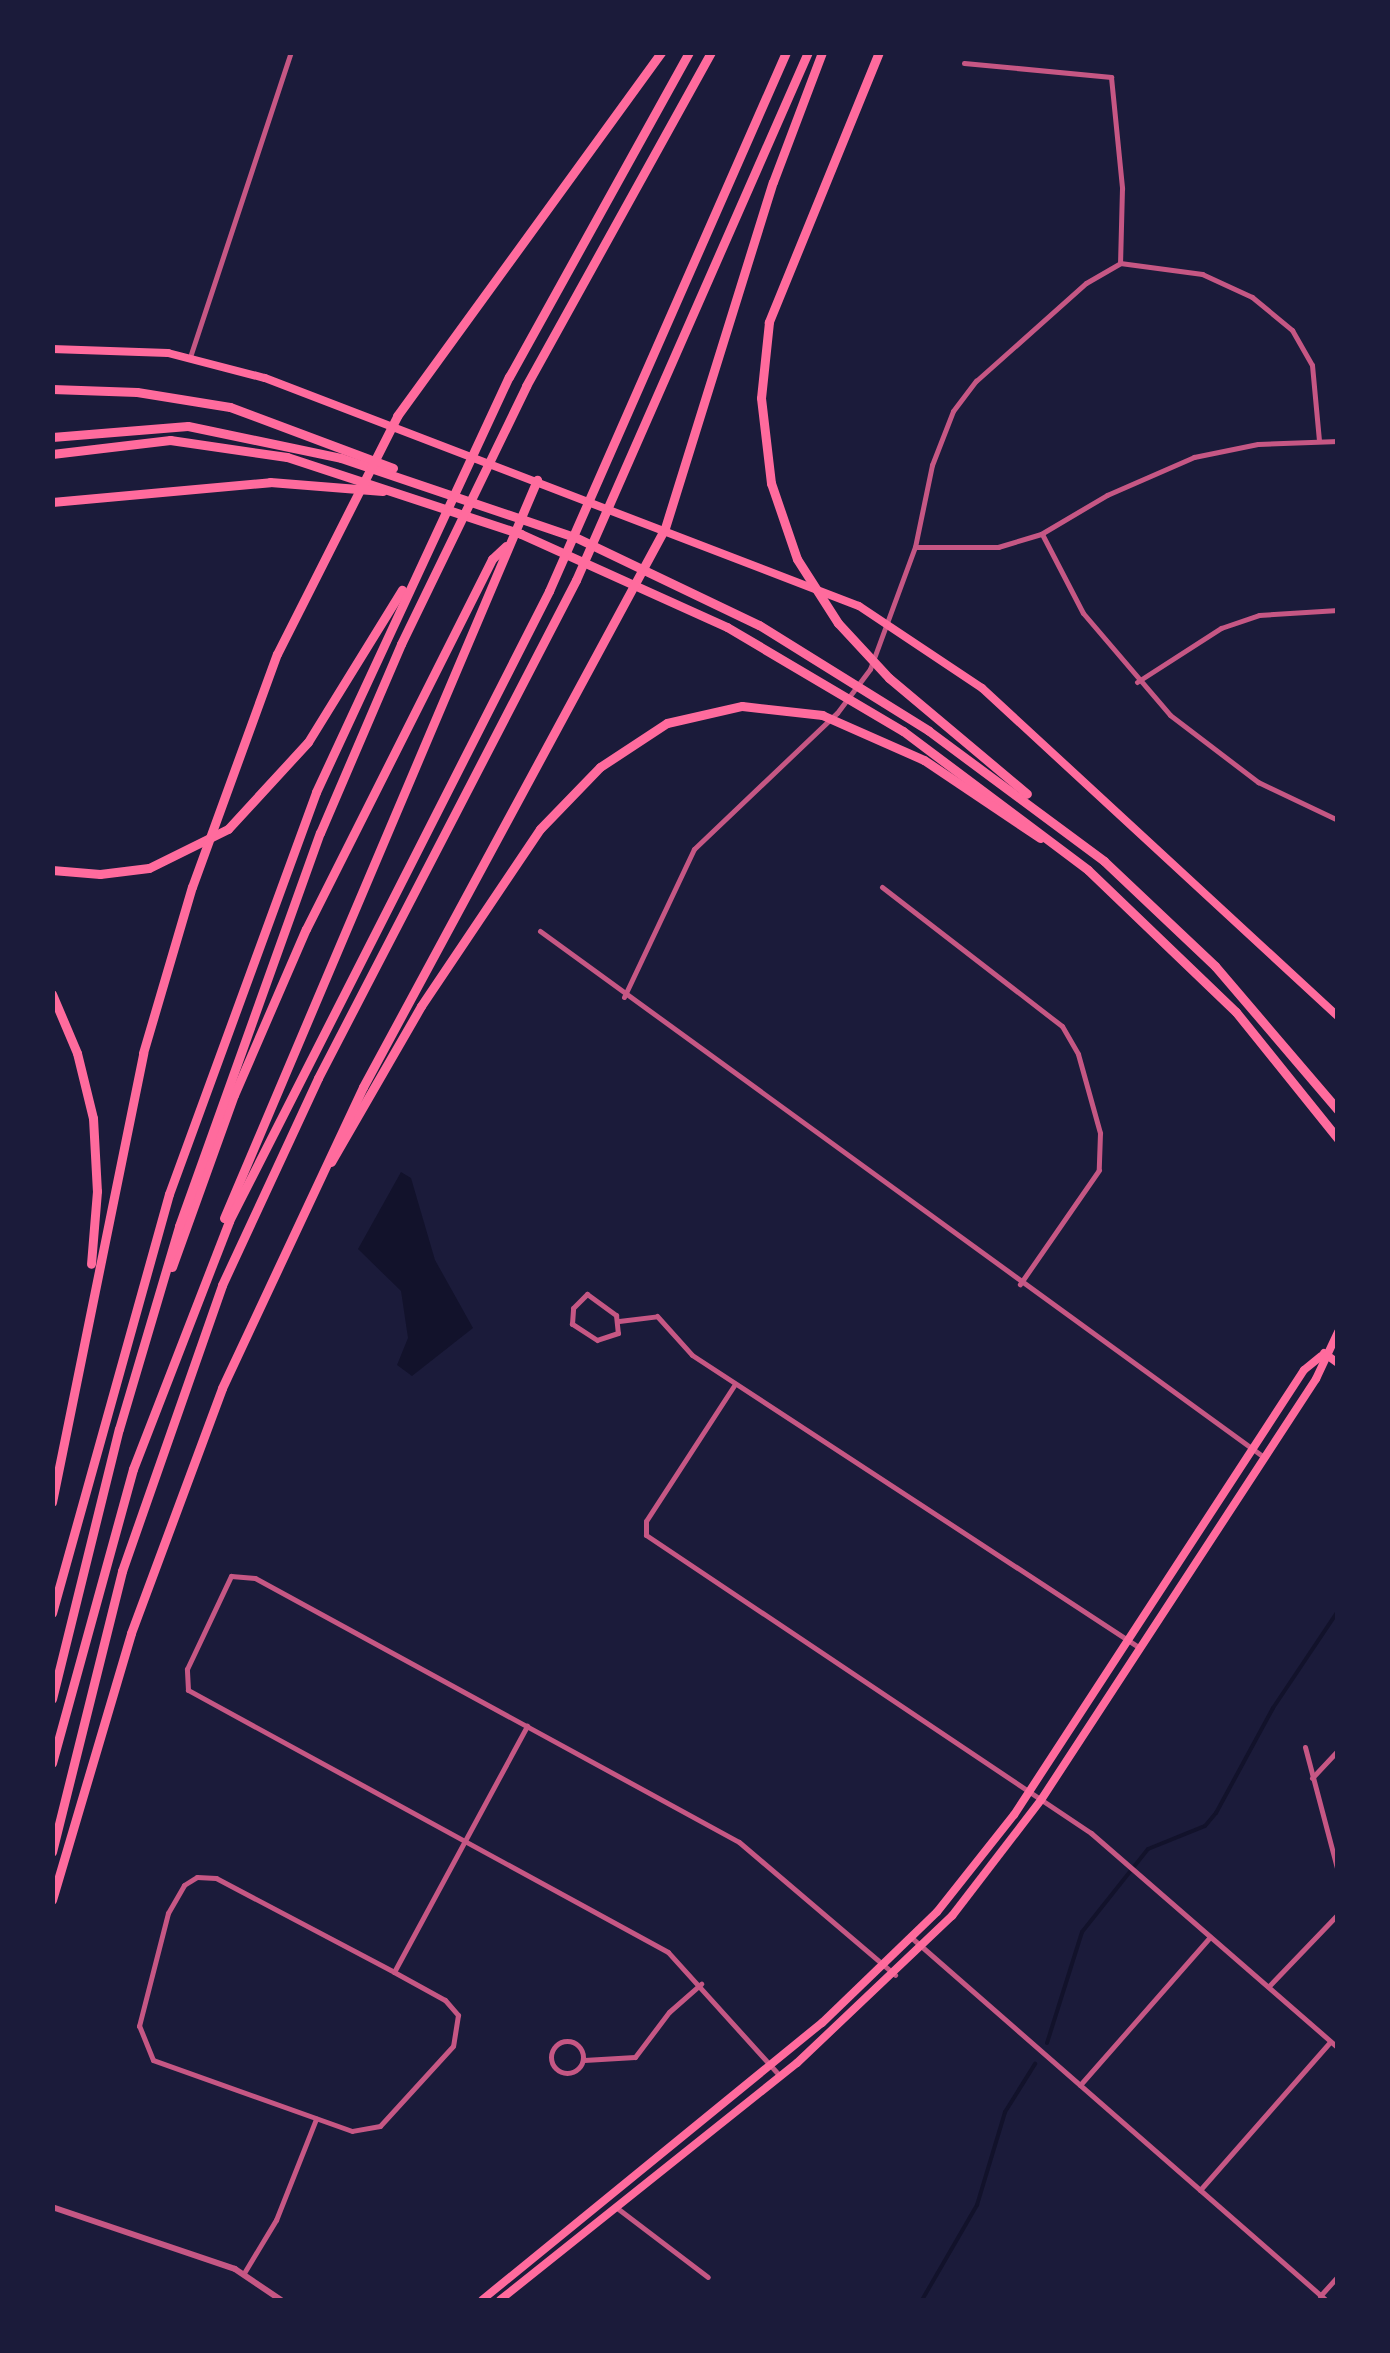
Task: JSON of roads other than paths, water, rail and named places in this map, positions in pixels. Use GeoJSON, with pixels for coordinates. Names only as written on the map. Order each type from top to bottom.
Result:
{"type":"FeatureCollection","features":[{"type":"Feature","properties":{"kind":"highway"},"geometry":{"type":"LineString","coordinates":[[52,1502],[90,1295],[143,1053],[221,799],[292,620],[392,425],[661,52]]}},
{"type":"Feature","properties":{"kind":"highway"},"geometry":{"type":"LineString","coordinates":[[52,1613],[123,1346],[202,1094],[316,792],[410,580],[546,305],[689,52]]}},
{"type":"Feature","properties":{"kind":"highway"},"geometry":{"type":"LineString","coordinates":[[52,1698],[144,1342],[258,996],[362,732],[544,349],[711,52]]}},
{"type":"Feature","properties":{"kind":"highway"},"geometry":{"type":"LineString","coordinates":[[211,1264],[303,1065],[565,558],[786,52]]}},
{"type":"Feature","properties":{"kind":"highway"},"geometry":{"type":"LineString","coordinates":[[52,1852],[126,1555],[222,1284],[300,1114],[570,593],[808,52]]}},
{"type":"Feature","properties":{"kind":"highway"},"geometry":{"type":"LineString","coordinates":[[52,1900],[166,1531],[240,1347],[399,1018],[666,528],[781,159],[822,52]]}},
{"type":"Feature","properties":{"kind":"highway"},"geometry":{"type":"LineString","coordinates":[[878,52],[786,268],[767,331],[764,442],[791,545],[828,609],[889,678],[1080,842],[1216,966],[1338,1110]]}},
{"type":"Feature","properties":{"kind":"highway"},"geometry":{"type":"LineString","coordinates":[[52,389],[202,401],[346,447],[427,484],[659,574],[877,695],[1080,842]]}},
{"type":"Feature","properties":{"kind":"highway"},"geometry":{"type":"LineString","coordinates":[[52,437],[188,426],[341,458],[427,484]]}},
{"type":"Feature","properties":{"kind":"highway"},"geometry":{"type":"LineString","coordinates":[[52,454],[131,442],[200,442],[336,470],[644,586],[869,708],[1070,855],[1216,992],[1338,1139]]}},
{"type":"Feature","properties":{"kind":"highway"},"geometry":{"type":"LineString","coordinates":[[144,1342],[290,965],[492,559],[506,546],[537,480]]}},
{"type":"Feature","properties":{"kind":"highway"},"geometry":{"type":"LineString","coordinates":[[52,502],[247,484],[330,484],[406,494]]}},
{"type":"Feature","properties":{"kind":"highway"},"geometry":{"type":"LineString","coordinates":[[52,1763],[120,1510],[268,1110],[506,564],[506,546]]}},
{"type":"Feature","properties":{"kind":"highway"},"geometry":{"type":"LineString","coordinates":[[52,870],[100,874],[149,868],[228,829],[308,742],[410,580]]}},
{"type":"Feature","properties":{"kind":"highway"},"geometry":{"type":"LineString","coordinates":[[323,1172],[478,916],[580,784],[629,744],[688,716],[742,706],[807,712],[858,728],[940,770],[1070,855]]}},
{"type":"Feature","properties":{"kind":"highway"},"geometry":{"type":"LineString","coordinates":[[52,994],[81,1066],[94,1133],[90,1295]]}},
{"type":"Feature","properties":{"kind":"main road"},"geometry":{"type":"LineString","coordinates":[[52,349],[190,357],[392,425],[666,528],[805,581],[889,622],[1004,708],[1338,1017]]}},
{"type":"Feature","properties":{"kind":"main road"},"geometry":{"type":"LineString","coordinates":[[482,2300],[560,2232],[771,2066],[913,1939],[1029,1793],[1304,1370],[1324,1353],[1338,1332]]}},
{"type":"Feature","properties":{"kind":"main road"},"geometry":{"type":"LineString","coordinates":[[1324,1353],[1338,1363]]}},
{"type":"Feature","properties":{"kind":"main road"},"geometry":{"type":"LineString","coordinates":[[500,2300],[780,2076],[923,1948],[1041,1800],[1316,1379],[1324,1353]]}},
{"type":"Feature","properties":{"kind":"main road"},"geometry":{"type":"LineString","coordinates":[[1213,1510],[1226,1518]]}},
{"type":"Feature","properties":{"kind":"main road"},"geometry":{"type":"LineString","coordinates":[[560,2232],[570,2242]]}},
{"type":"Feature","properties":{"kind":"street"},"geometry":{"type":"LineString","coordinates":[[190,357],[291,52]]}},
{"type":"Feature","properties":{"kind":"street"},"geometry":{"type":"LineString","coordinates":[[964,63],[1111,77],[1119,129],[1120,262]]}},
{"type":"Feature","properties":{"kind":"street"},"geometry":{"type":"LineString","coordinates":[[624,997],[694,849],[850,700],[889,622],[916,547],[941,435],[966,392],[1086,283],[1120,262],[1202,274],[1276,314],[1312,365],[1319,440]]}},
{"type":"Feature","properties":{"kind":"street"},"geometry":{"type":"LineString","coordinates":[[916,547],[998,548],[1041,534],[1107,495],[1194,458],[1319,440],[1338,441]]}},
{"type":"Feature","properties":{"kind":"street"},"geometry":{"type":"LineString","coordinates":[[1041,534],[1083,614],[1138,682],[1258,782],[1338,820]]}},
{"type":"Feature","properties":{"kind":"street"},"geometry":{"type":"LineString","coordinates":[[1138,682],[1221,628],[1258,615],[1338,610]]}},
{"type":"Feature","properties":{"kind":"street"},"geometry":{"type":"LineString","coordinates":[[882,887],[1062,1026],[1078,1054],[1100,1133],[1099,1170],[1020,1284]]}},
{"type":"Feature","properties":{"kind":"street"},"geometry":{"type":"LineString","coordinates":[[540,932],[624,997],[1265,1458]]}},
{"type":"Feature","properties":{"kind":"street"},"geometry":{"type":"LineString","coordinates":[[590,1294],[619,1322],[618,1333],[597,1340],[578,1331],[570,1318],[578,1300],[590,1294]]}},
{"type":"Feature","properties":{"kind":"street"},"geometry":{"type":"LineString","coordinates":[[619,1322],[657,1316],[686,1350],[735,1384],[1140,1648]]}},
{"type":"Feature","properties":{"kind":"street"},"geometry":{"type":"LineString","coordinates":[[735,1384],[644,1530],[1041,1800],[1130,1865],[1338,2048]]}},
{"type":"Feature","properties":{"kind":"street"},"geometry":{"type":"LineString","coordinates":[[780,2076],[701,1984],[668,1952],[194,1695],[184,1684],[226,1584],[239,1574],[739,1842],[895,1975]]}},
{"type":"Feature","properties":{"kind":"street"},"geometry":{"type":"LineString","coordinates":[[394,1972],[527,1726]]}},
{"type":"Feature","properties":{"kind":"street"},"geometry":{"type":"LineString","coordinates":[[1305,1747],[1338,1872]]}},
{"type":"Feature","properties":{"kind":"street"},"geometry":{"type":"LineString","coordinates":[[1312,1778],[1338,1750]]}},
{"type":"Feature","properties":{"kind":"street"},"geometry":{"type":"LineString","coordinates":[[197,1877],[216,1878],[394,1972],[446,2000],[458,2015],[452,2046],[380,2126],[352,2131],[316,2118],[176,2071],[146,2050],[139,2026],[175,1896],[197,1877]]}},
{"type":"Feature","properties":{"kind":"street"},"geometry":{"type":"LineString","coordinates":[[1269,1986],[1338,1914]]}},
{"type":"Feature","properties":{"kind":"street"},"geometry":{"type":"LineString","coordinates":[[1080,2085],[1211,1936]]}},
{"type":"Feature","properties":{"kind":"street"},"geometry":{"type":"LineString","coordinates":[[913,1939],[1323,2298],[1338,2276]]}},
{"type":"Feature","properties":{"kind":"street"},"geometry":{"type":"LineString","coordinates":[[584,2060],[570,2041],[551,2054],[565,2074],[584,2060],[635,2057],[670,2012],[701,1984]]}},
{"type":"Feature","properties":{"kind":"street"},"geometry":{"type":"LineString","coordinates":[[1200,2190],[1331,2042]]}},
{"type":"Feature","properties":{"kind":"street"},"geometry":{"type":"LineString","coordinates":[[244,2274],[276,2220],[316,2118]]}},
{"type":"Feature","properties":{"kind":"street"},"geometry":{"type":"LineString","coordinates":[[615,2206],[708,2278]]}},
{"type":"Feature","properties":{"kind":"street"},"geometry":{"type":"LineString","coordinates":[[52,2207],[244,2274],[282,2300]]}},
{"type":"Feature","properties":{"kind":"waterway"},"geometry":{"type":"LineString","coordinates":[[1047,2043],[1082,1932],[1148,1849],[1205,1826],[1216,1813],[1273,1708],[1338,1611]]}},
{"type":"Feature","properties":{"kind":"waterway"},"geometry":{"type":"LineString","coordinates":[[922,2300],[977,2205],[1005,2112],[1035,2064]]}}]}
